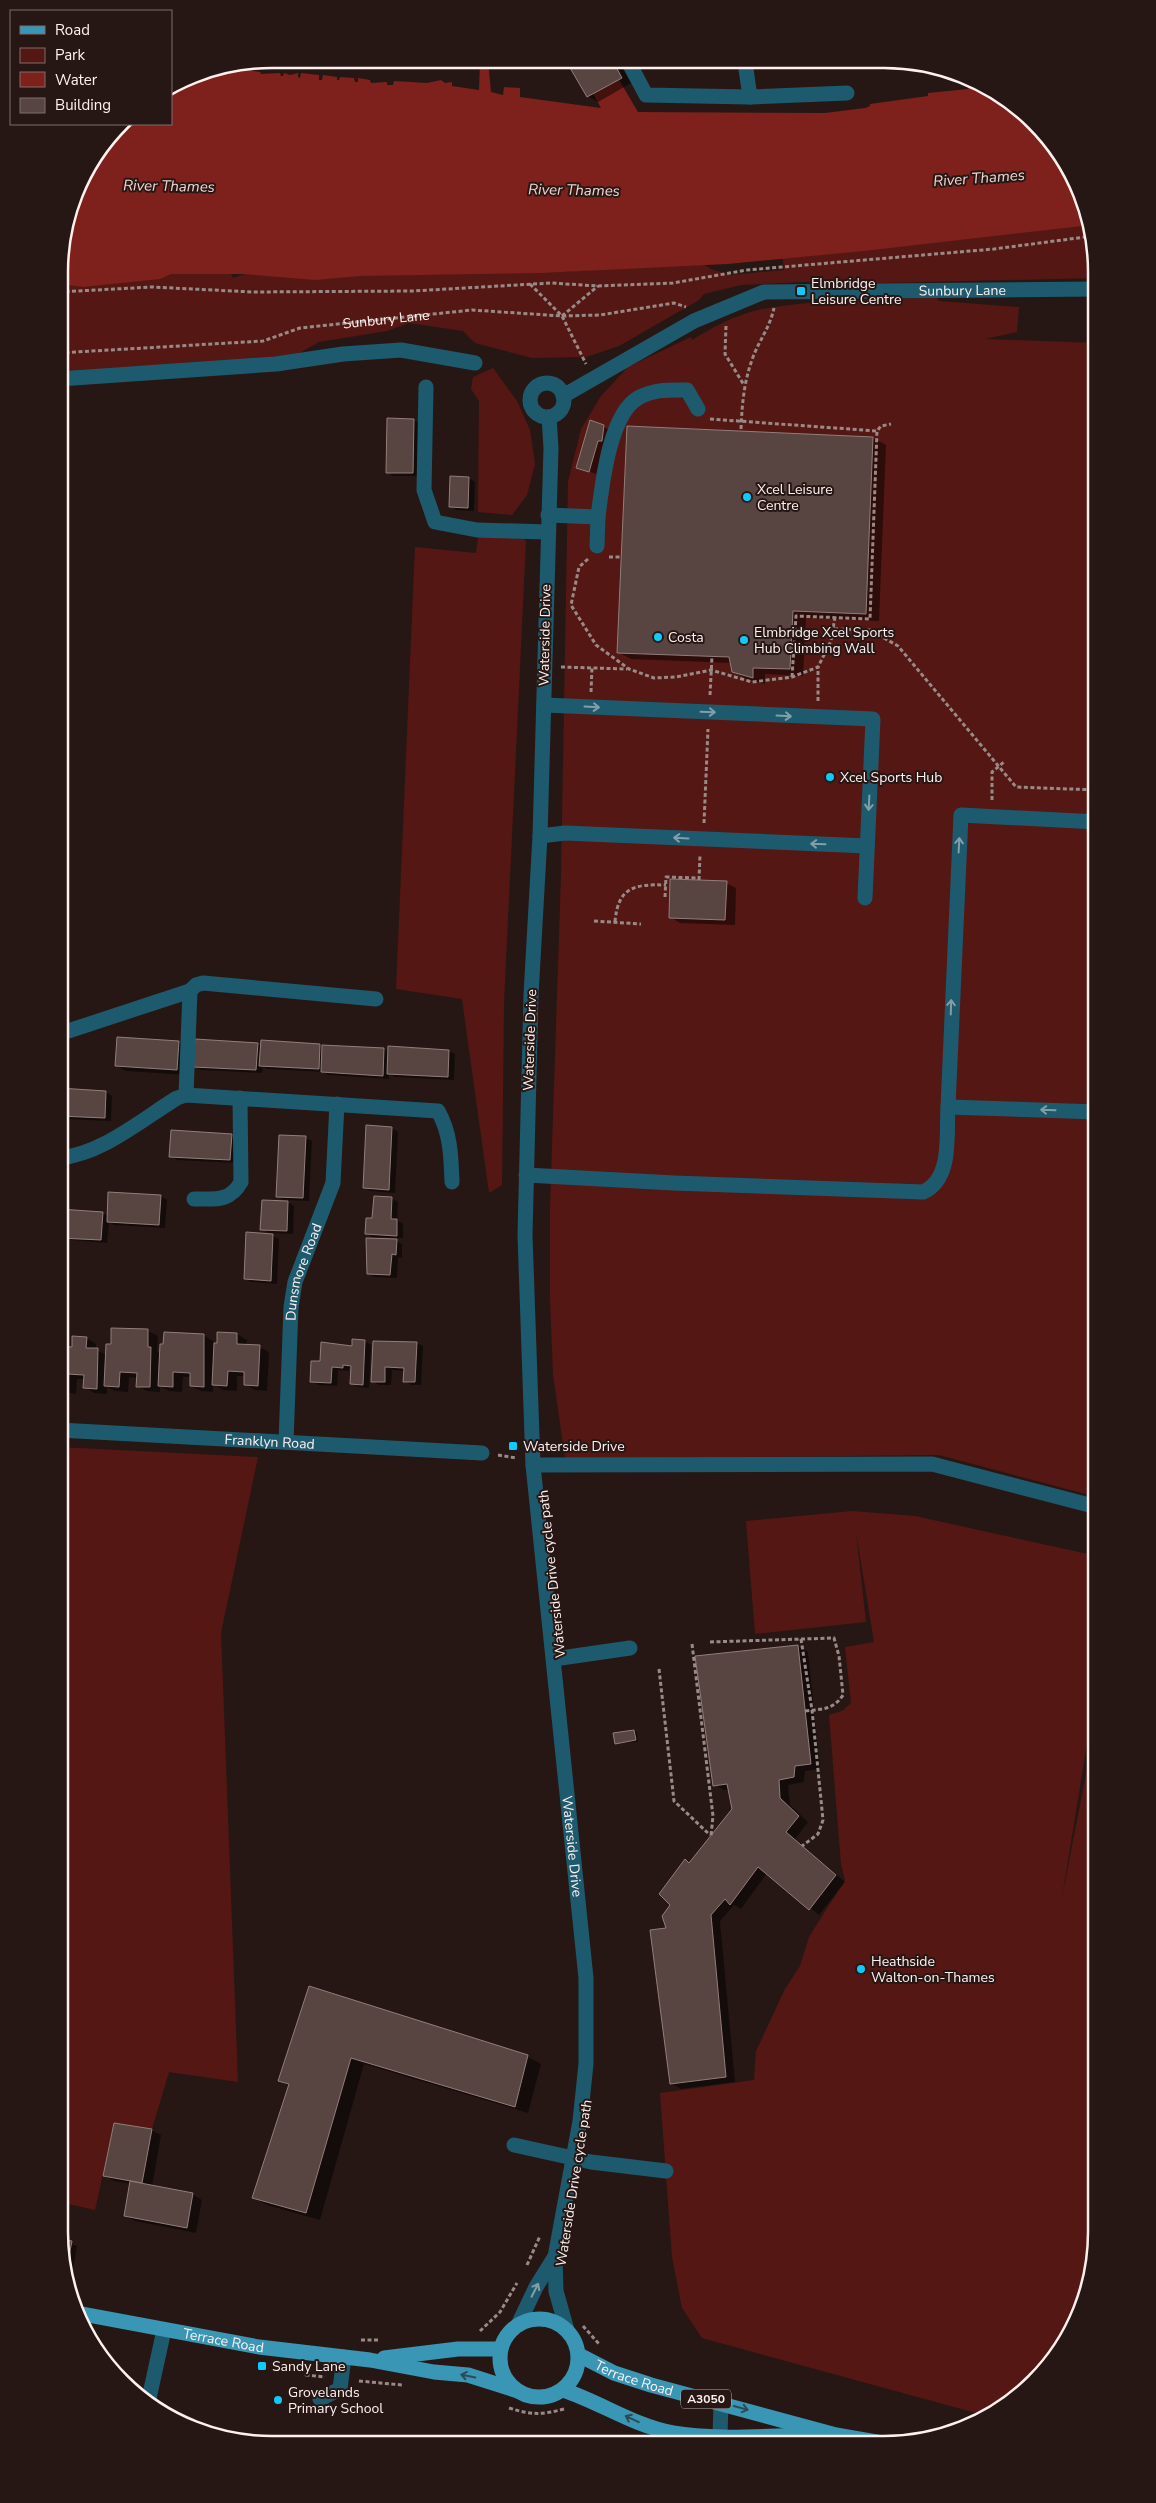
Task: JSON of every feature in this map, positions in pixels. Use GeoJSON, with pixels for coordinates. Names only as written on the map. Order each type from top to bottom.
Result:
{"type":"FeatureCollection","features":[{"type":"Feature","properties":{"kind":"main road","name":"Terrace Road"},"geometry":{"type":"LineString","coordinates":[[86,2315],[259,2347],[370,2360],[434,2372],[468,2375],[515,2390]]}},
{"type":"Feature","properties":{"kind":"main road"},"geometry":{"type":"LineString","coordinates":[[539,2318],[552,2320],[567,2330],[572,2336],[579,2355],[575,2374],[563,2390],[544,2397],[529,2396],[515,2390],[505,2378],[500,2364],[500,2349],[506,2336],[518,2324],[526,2320],[539,2318]]}},
{"type":"Feature","properties":{"kind":"main road","name":"Terrace Road"},"geometry":{"type":"LineString","coordinates":[[370,2360],[458,2349],[500,2349]]}},
{"type":"Feature","properties":{"kind":"main road","name":"Terrace Road"},"geometry":{"type":"LineString","coordinates":[[579,2355],[614,2373],[651,2386],[846,2436]]}},
{"type":"Feature","properties":{"kind":"main road","name":"Terrace Road"},"geometry":{"type":"LineString","coordinates":[[563,2390],[600,2403],[645,2425],[673,2433],[693,2436]]}},
{"type":"Feature","properties":{"kind":"main road","name":"Terrace Road"},"geometry":{"type":"LineString","coordinates":[[816,2436],[836,2434]]}},
{"type":"Feature","properties":{"kind":"street"},"geometry":{"type":"LineString","coordinates":[[632,68],[646,95],[750,97],[847,94]]}},
{"type":"Feature","properties":{"kind":"street"},"geometry":{"type":"LineString","coordinates":[[746,68],[750,97]]}},
{"type":"Feature","properties":{"kind":"street","name":"Sunbury Lane"},"geometry":{"type":"LineString","coordinates":[[563,396],[711,314],[764,292],[1088,289]]}},
{"type":"Feature","properties":{"kind":"street"},"geometry":{"type":"LineString","coordinates":[[68,378],[276,364],[343,354],[401,350],[475,363]]}},
{"type":"Feature","properties":{"kind":"street"},"geometry":{"type":"LineString","coordinates":[[545,383],[561,390],[563,396],[563,407],[559,412],[549,417],[539,415],[532,406],[531,395],[535,389],[545,383]]}},
{"type":"Feature","properties":{"kind":"street"},"geometry":{"type":"LineString","coordinates":[[426,387],[424,490],[435,522],[477,530],[548,532]]}},
{"type":"Feature","properties":{"kind":"street"},"geometry":{"type":"LineString","coordinates":[[600,553],[598,517],[605,470],[612,443],[627,408],[636,399],[649,392],[687,390],[698,409]]}},
{"type":"Feature","properties":{"kind":"street","name":"Waterside Drive"},"geometry":{"type":"LineString","coordinates":[[549,417],[551,448],[544,705],[540,836],[531,995],[526,1175],[527,1462],[554,1659],[586,1978],[586,2064],[575,2158],[555,2257],[556,2291],[567,2330]]}},
{"type":"Feature","properties":{"kind":"street"},"geometry":{"type":"LineString","coordinates":[[548,515],[598,517]]}},
{"type":"Feature","properties":{"kind":"street"},"geometry":{"type":"LineString","coordinates":[[544,705],[873,719],[865,898]]}},
{"type":"Feature","properties":{"kind":"street"},"geometry":{"type":"LineString","coordinates":[[526,1175],[693,1184],[923,1192],[932,1188],[941,1176],[948,1107],[961,815],[1088,822]]}},
{"type":"Feature","properties":{"kind":"street"},"geometry":{"type":"LineString","coordinates":[[540,836],[553,836],[565,833],[867,846]]}},
{"type":"Feature","properties":{"kind":"street"},"geometry":{"type":"LineString","coordinates":[[68,1031],[190,991],[203,983],[376,998]]}},
{"type":"Feature","properties":{"kind":"street"},"geometry":{"type":"LineString","coordinates":[[186,1095],[190,991]]}},
{"type":"Feature","properties":{"kind":"street"},"geometry":{"type":"LineString","coordinates":[[68,1156],[87,1152],[111,1140],[177,1098],[186,1095],[337,1104],[438,1111],[445,1123],[450,1142],[452,1182]]}},
{"type":"Feature","properties":{"kind":"street"},"geometry":{"type":"LineString","coordinates":[[194,1199],[225,1199],[236,1191],[241,1182],[240,1098]]}},
{"type":"Feature","properties":{"kind":"street","name":"Dunsmore Road"},"geometry":{"type":"LineString","coordinates":[[286,1442],[291,1307],[295,1282],[333,1183],[337,1104]]}},
{"type":"Feature","properties":{"kind":"street"},"geometry":{"type":"LineString","coordinates":[[948,1107],[1088,1112]]}},
{"type":"Feature","properties":{"kind":"street","name":"Franklyn Road"},"geometry":{"type":"LineString","coordinates":[[68,1430],[482,1453]]}},
{"type":"Feature","properties":{"kind":"street"},"geometry":{"type":"LineString","coordinates":[[527,1462],[932,1464],[1088,1505]]}},
{"type":"Feature","properties":{"kind":"street"},"geometry":{"type":"LineString","coordinates":[[554,1659],[630,1648]]}},
{"type":"Feature","properties":{"kind":"street"},"geometry":{"type":"LineString","coordinates":[[514,2145],[590,2162],[666,2171]]}},
{"type":"Feature","properties":{"kind":"street","name":"Waterside Drive"},"geometry":{"type":"LineString","coordinates":[[518,2324],[536,2287],[555,2257]]}},
{"type":"Feature","properties":{"kind":"street"},"geometry":{"type":"LineString","coordinates":[[150,2395],[164,2330]]}},
{"type":"Feature","properties":{"kind":"street"},"geometry":{"type":"LineString","coordinates":[[320,2399],[340,2389],[344,2358]]}},
{"type":"Feature","properties":{"kind":"street"},"geometry":{"type":"LineString","coordinates":[[719,2436],[721,2403]]}},
{"type":"Feature","properties":{"kind":"path"},"geometry":{"type":"LineString","coordinates":[[68,292],[152,287],[252,292],[412,291],[530,284],[598,286],[673,283],[747,270],[994,249],[1086,237]]}},
{"type":"Feature","properties":{"kind":"path"},"geometry":{"type":"LineString","coordinates":[[530,284],[562,316],[587,366]]}},
{"type":"Feature","properties":{"kind":"path"},"geometry":{"type":"LineString","coordinates":[[562,316],[598,286]]}},
{"type":"Feature","properties":{"kind":"path"},"geometry":{"type":"LineString","coordinates":[[741,429],[744,385],[759,342],[771,323],[776,292]]}},
{"type":"Feature","properties":{"kind":"path","name":"Sunbury Lane"},"geometry":{"type":"LineString","coordinates":[[68,352],[263,341],[300,328],[472,310],[562,316],[600,316],[674,303],[711,314]]}},
{"type":"Feature","properties":{"kind":"path"},"geometry":{"type":"LineString","coordinates":[[729,306],[725,334],[726,354],[744,385]]}},
{"type":"Feature","properties":{"kind":"path"},"geometry":{"type":"LineString","coordinates":[[698,409],[697,419],[877,431]]}},
{"type":"Feature","properties":{"kind":"path"},"geometry":{"type":"LineString","coordinates":[[792,677],[796,616],[870,619],[877,431],[882,426],[891,424]]}},
{"type":"Feature","properties":{"kind":"path"},"geometry":{"type":"LineString","coordinates":[[621,557],[600,553],[588,559],[579,567],[571,602],[582,625],[596,645],[629,669],[654,678],[676,677],[711,670],[752,682],[792,677],[818,667]]}},
{"type":"Feature","properties":{"kind":"path"},"geometry":{"type":"LineString","coordinates":[[562,602],[571,602]]}},
{"type":"Feature","properties":{"kind":"path"},"geometry":{"type":"LineString","coordinates":[[816,718],[818,667],[834,629],[835,617]]}},
{"type":"Feature","properties":{"kind":"path"},"geometry":{"type":"LineString","coordinates":[[834,629],[870,630],[898,646],[1016,787],[1088,790]]}},
{"type":"Feature","properties":{"kind":"path"},"geometry":{"type":"LineString","coordinates":[[665,897],[666,876],[699,879],[712,656]]}},
{"type":"Feature","properties":{"kind":"path"},"geometry":{"type":"LineString","coordinates":[[560,666],[629,669]]}},
{"type":"Feature","properties":{"kind":"path"},"geometry":{"type":"LineString","coordinates":[[591,707],[592,668]]}},
{"type":"Feature","properties":{"kind":"path"},"geometry":{"type":"LineString","coordinates":[[992,817],[992,772],[1004,762]]}},
{"type":"Feature","properties":{"kind":"path"},"geometry":{"type":"LineString","coordinates":[[616,922],[620,900],[631,889],[644,886],[666,885]]}},
{"type":"Feature","properties":{"kind":"path"},"geometry":{"type":"LineString","coordinates":[[594,921],[641,924]]}},
{"type":"Feature","properties":{"kind":"path"},"geometry":{"type":"LineString","coordinates":[[482,1453],[527,1462]]}},
{"type":"Feature","properties":{"kind":"path"},"geometry":{"type":"LineString","coordinates":[[710,1642],[834,1638],[839,1656],[844,1695],[831,1708],[805,1711]]}},
{"type":"Feature","properties":{"kind":"path"},"geometry":{"type":"LineString","coordinates":[[800,1640],[812,1710],[822,1820],[818,1834],[802,1846]]}},
{"type":"Feature","properties":{"kind":"path"},"geometry":{"type":"LineString","coordinates":[[659,1669],[674,1802],[711,1836],[713,1816],[692,1644]]}},
{"type":"Feature","properties":{"kind":"path"},"geometry":{"type":"LineString","coordinates":[[478,2332],[500,2312],[517,2283]]}},
{"type":"Feature","properties":{"kind":"path"},"geometry":{"type":"LineString","coordinates":[[580,2320],[606,2350]]}},
{"type":"Feature","properties":{"kind":"path"},"geometry":{"type":"LineString","coordinates":[[306,2375],[410,2386]]}},
{"type":"Feature","properties":{"kind":"path"},"geometry":{"type":"LineString","coordinates":[[506,2407],[540,2415],[572,2408]]}},
{"type":"Feature","properties":{"kind":"green space"},"geometry":{"type":"Polygon","coordinates":[[[1083,224],[1087,245],[1088,278],[843,284],[805,282],[741,285],[704,294],[699,300],[619,346],[586,357],[532,358],[475,343],[463,331],[409,323],[387,331],[319,342],[294,356],[68,372],[68,268],[224,260],[233,278],[251,272],[549,257],[556,272],[592,270],[689,256],[711,269],[730,275],[784,270],[781,244],[1083,224]]]}},
{"type":"Feature","properties":{"kind":"green space","name":"Xcel Sports Hub"},"geometry":{"type":"Polygon","coordinates":[[[937,298],[939,301],[1019,307],[1017,332],[985,339],[1088,343],[1088,1495],[939,1455],[565,1459],[553,1374],[550,1299],[550,1207],[561,876],[568,482],[581,429],[601,396],[628,367],[691,337],[692,340],[744,314],[762,309],[805,303],[937,298]]]}},
{"type":"Feature","properties":{"kind":"green space"},"geometry":{"type":"Polygon","coordinates":[[[493,368],[517,401],[530,430],[535,464],[527,495],[512,515],[478,512],[479,401],[471,389],[473,377],[493,368]]]}},
{"type":"Feature","properties":{"kind":"green space"},"geometry":{"type":"Polygon","coordinates":[[[480,523],[514,527],[526,541],[504,1002],[502,1185],[489,1193],[462,999],[396,989],[415,547],[476,553],[480,523]]]}},
{"type":"Feature","properties":{"kind":"green space"},"geometry":{"type":"Polygon","coordinates":[[[68,1447],[258,1457],[221,1633],[238,2082],[169,2072],[152,2129],[114,2123],[95,2210],[68,2204],[68,1447]]]}},
{"type":"Feature","properties":{"kind":"green space","name":"Heathside Walton-on-Thames"},"geometry":{"type":"Polygon","coordinates":[[[853,1511],[915,1516],[1088,1554],[1088,1738],[1062,1897],[1088,1764],[1087,2258],[1078,2297],[1054,2345],[1038,2366],[1019,2385],[998,2401],[977,2413],[702,2338],[682,2308],[672,2257],[660,2093],[754,2080],[756,2051],[785,1989],[800,1966],[809,1937],[845,1880],[841,1864],[829,1715],[842,1711],[851,1703],[845,1647],[874,1642],[856,1532],[866,1622],[755,1634],[746,1521],[853,1511]]]}},
{"type":"Feature","properties":{"kind":"water","name":"River Thames"},"geometry":{"type":"Polygon","coordinates":[[[480,68],[489,68],[491,92],[503,95],[504,87],[520,88],[520,97],[601,108],[579,68],[612,68],[638,112],[825,113],[865,108],[870,106],[870,104],[928,96],[928,93],[968,89],[968,86],[1009,110],[1038,137],[1054,158],[1067,181],[1078,206],[1084,226],[864,251],[728,264],[540,273],[360,276],[315,280],[243,274],[171,274],[160,279],[83,287],[68,285],[69,245],[74,219],[83,194],[95,170],[110,147],[129,125],[172,125],[172,94],[181,89],[206,78],[244,69],[260,72],[261,74],[280,73],[281,76],[284,73],[290,75],[298,73],[300,78],[301,73],[319,75],[319,80],[322,80],[323,75],[337,77],[337,80],[340,77],[354,78],[355,82],[358,82],[358,78],[370,80],[371,83],[387,82],[387,85],[393,85],[394,81],[427,83],[441,80],[445,83],[452,82],[452,86],[479,90],[480,68]]]}},
{"type":"Feature","properties":{"kind":"building"},"geometry":{"type":"Polygon","coordinates":[[[570,68],[617,68],[622,78],[587,97],[570,68]]]}},
{"type":"Feature","properties":{"kind":"building"},"geometry":{"type":"Polygon","coordinates":[[[387,418],[414,419],[413,473],[386,473],[387,418]]]}},
{"type":"Feature","properties":{"kind":"building"},"geometry":{"type":"Polygon","coordinates":[[[590,420],[604,425],[602,441],[598,441],[589,472],[576,468],[590,420]]]}},
{"type":"Feature","properties":{"kind":"building","name":"Xcel Leisure Centre"},"geometry":{"type":"Polygon","coordinates":[[[627,426],[873,437],[866,614],[793,611],[790,669],[753,668],[753,678],[732,672],[729,657],[617,653],[627,426]]]}},
{"type":"Feature","properties":{"kind":"building"},"geometry":{"type":"Polygon","coordinates":[[[450,476],[469,477],[468,508],[449,507],[450,476]]]}},
{"type":"Feature","properties":{"kind":"building"},"geometry":{"type":"Polygon","coordinates":[[[670,879],[727,881],[725,920],[669,918],[670,879]]]}},
{"type":"Feature","properties":{"kind":"building"},"geometry":{"type":"Polygon","coordinates":[[[117,1037],[179,1041],[177,1070],[115,1066],[117,1037]]]}},
{"type":"Feature","properties":{"kind":"building"},"geometry":{"type":"Polygon","coordinates":[[[195,1039],[258,1043],[256,1070],[193,1067],[195,1039]]]}},
{"type":"Feature","properties":{"kind":"building"},"geometry":{"type":"Polygon","coordinates":[[[261,1040],[320,1044],[319,1069],[259,1066],[261,1040]]]}},
{"type":"Feature","properties":{"kind":"building"},"geometry":{"type":"Polygon","coordinates":[[[322,1045],[384,1048],[383,1076],[321,1072],[322,1045]]]}},
{"type":"Feature","properties":{"kind":"building"},"geometry":{"type":"Polygon","coordinates":[[[388,1046],[449,1050],[448,1077],[387,1074],[388,1046]]]}},
{"type":"Feature","properties":{"kind":"building"},"geometry":{"type":"Polygon","coordinates":[[[68,1089],[106,1091],[105,1118],[68,1116],[68,1089]]]}},
{"type":"Feature","properties":{"kind":"building"},"geometry":{"type":"Polygon","coordinates":[[[366,1125],[392,1127],[389,1190],[363,1188],[366,1125]]]}},
{"type":"Feature","properties":{"kind":"building"},"geometry":{"type":"Polygon","coordinates":[[[171,1130],[232,1134],[230,1160],[169,1157],[171,1130]]]}},
{"type":"Feature","properties":{"kind":"building"},"geometry":{"type":"Polygon","coordinates":[[[279,1135],[306,1136],[303,1198],[276,1197],[279,1135]]]}},
{"type":"Feature","properties":{"kind":"building"},"geometry":{"type":"Polygon","coordinates":[[[108,1192],[161,1195],[159,1225],[107,1222],[108,1192]]]}},
{"type":"Feature","properties":{"kind":"building"},"geometry":{"type":"Polygon","coordinates":[[[374,1196],[392,1197],[391,1219],[397,1219],[397,1236],[365,1234],[366,1218],[372,1218],[374,1196]]]}},
{"type":"Feature","properties":{"kind":"building"},"geometry":{"type":"Polygon","coordinates":[[[262,1200],[288,1201],[287,1231],[260,1230],[262,1200]]]}},
{"type":"Feature","properties":{"kind":"building"},"geometry":{"type":"Polygon","coordinates":[[[68,1210],[103,1212],[101,1240],[68,1238],[68,1210]]]}},
{"type":"Feature","properties":{"kind":"building"},"geometry":{"type":"Polygon","coordinates":[[[246,1232],[273,1234],[271,1281],[244,1279],[246,1232]]]}},
{"type":"Feature","properties":{"kind":"building"},"geometry":{"type":"Polygon","coordinates":[[[366,1238],[397,1239],[396,1255],[392,1254],[390,1275],[367,1274],[366,1238]]]}},
{"type":"Feature","properties":{"kind":"building"},"geometry":{"type":"Polygon","coordinates":[[[111,1328],[148,1329],[148,1347],[151,1347],[150,1387],[136,1387],[137,1373],[120,1372],[119,1387],[104,1386],[106,1344],[111,1344],[111,1328]]]}},
{"type":"Feature","properties":{"kind":"building"},"geometry":{"type":"Polygon","coordinates":[[[164,1332],[204,1334],[204,1387],[190,1386],[190,1373],[173,1372],[173,1387],[158,1386],[160,1344],[163,1344],[164,1332]]]}},
{"type":"Feature","properties":{"kind":"building"},"geometry":{"type":"Polygon","coordinates":[[[217,1332],[237,1333],[237,1344],[260,1345],[258,1386],[244,1385],[244,1372],[228,1371],[227,1386],[212,1385],[214,1343],[217,1343],[217,1332]]]}},
{"type":"Feature","properties":{"kind":"building"},"geometry":{"type":"Polygon","coordinates":[[[72,1336],[87,1337],[86,1348],[98,1348],[97,1389],[83,1388],[84,1375],[68,1374],[68,1347],[72,1347],[72,1336]]]}},
{"type":"Feature","properties":{"kind":"building"},"geometry":{"type":"Polygon","coordinates":[[[352,1339],[365,1340],[363,1385],[350,1384],[351,1366],[343,1365],[343,1368],[332,1367],[331,1383],[310,1382],[311,1361],[320,1361],[321,1342],[352,1346],[352,1339]]]}},
{"type":"Feature","properties":{"kind":"building"},"geometry":{"type":"Polygon","coordinates":[[[373,1341],[417,1342],[415,1382],[403,1382],[404,1368],[385,1367],[385,1382],[371,1382],[373,1341]]]}},
{"type":"Feature","properties":{"kind":"building"},"geometry":{"type":"Polygon","coordinates":[[[798,1645],[811,1764],[795,1766],[794,1777],[779,1780],[780,1798],[799,1816],[786,1832],[836,1875],[809,1910],[758,1867],[730,1905],[725,1899],[711,1915],[726,2077],[670,2084],[650,1930],[666,1928],[662,1916],[670,1905],[659,1894],[685,1859],[689,1863],[732,1809],[727,1784],[713,1786],[695,1656],[798,1645]]]}},
{"type":"Feature","properties":{"kind":"building"},"geometry":{"type":"Polygon","coordinates":[[[634,1730],[636,1740],[615,1744],[613,1733],[634,1730]]]}},
{"type":"Feature","properties":{"kind":"building"},"geometry":{"type":"Polygon","coordinates":[[[309,1986],[528,2055],[515,2107],[351,2058],[306,2213],[252,2198],[289,2084],[278,2081],[309,1986]]]}},
{"type":"Feature","properties":{"kind":"building"},"geometry":{"type":"Polygon","coordinates":[[[114,2123],[152,2129],[142,2183],[103,2176],[114,2123]]]}},
{"type":"Feature","properties":{"kind":"building"},"geometry":{"type":"Polygon","coordinates":[[[130,2181],[193,2193],[187,2228],[124,2216],[130,2181]]]}},
{"type":"Feature","properties":{"kind":"building"},"geometry":{"type":"Polygon","coordinates":[[[68,2240],[72,2241],[69,2257],[68,2240]]]}},
{"type":"Feature","properties":{"kind":"place","name":"Elmbridge Leisure Centre"},"geometry":{"type":"Point","coordinates":[801,291]}},
{"type":"Feature","properties":{"kind":"place","name":"Xcel Leisure Centre"},"geometry":{"type":"Point","coordinates":[747,497]}},
{"type":"Feature","properties":{"kind":"place","name":"Costa"},"geometry":{"type":"Point","coordinates":[658,637]}},
{"type":"Feature","properties":{"kind":"place","name":"Elmbridge Xcel Sports Hub Climbing Wall"},"geometry":{"type":"Point","coordinates":[744,640]}},
{"type":"Feature","properties":{"kind":"place","name":"Xcel Sports Hub"},"geometry":{"type":"Point","coordinates":[830,777]}},
{"type":"Feature","properties":{"kind":"place","name":"Waterside Drive"},"geometry":{"type":"Point","coordinates":[513,1446]}},
{"type":"Feature","properties":{"kind":"place","name":"Heathside Walton-on-Thames"},"geometry":{"type":"Point","coordinates":[861,1969]}},
{"type":"Feature","properties":{"kind":"place","name":"Sandy Lane"},"geometry":{"type":"Point","coordinates":[262,2366]}},
{"type":"Feature","properties":{"kind":"place","name":"Grovelands Primary School"},"geometry":{"type":"Point","coordinates":[278,2400]}}]}
